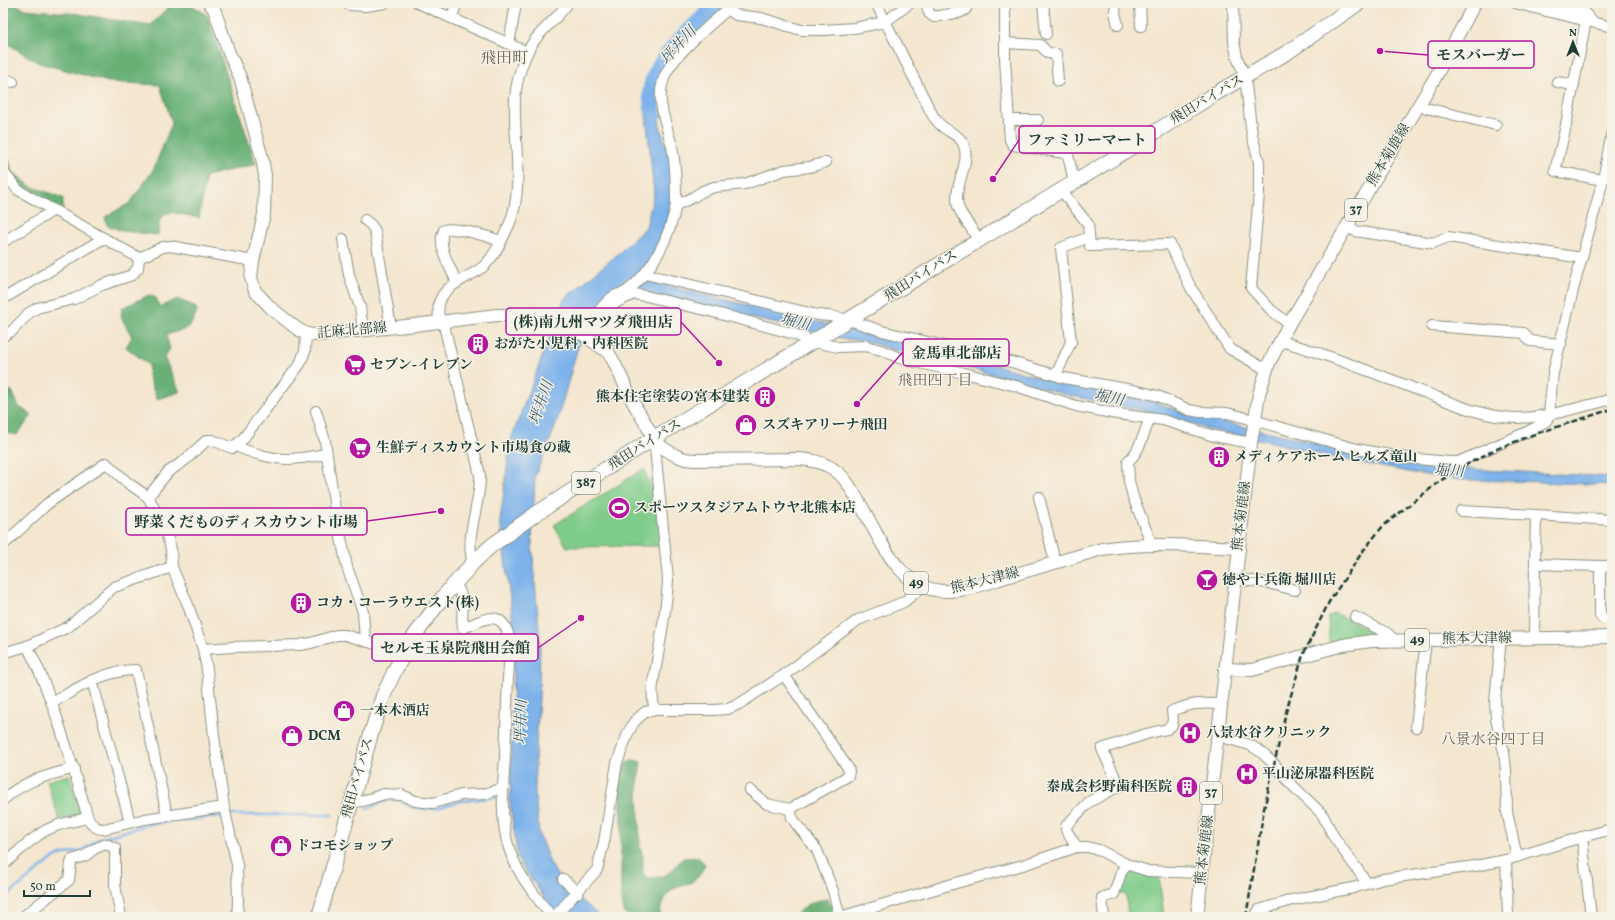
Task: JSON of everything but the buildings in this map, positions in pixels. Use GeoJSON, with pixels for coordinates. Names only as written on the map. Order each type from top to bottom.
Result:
{"type":"FeatureCollection","features":[{"type":"Feature","properties":{"kind":"highway","name":"飛田バイパス"},"geometry":{"type":"LineString","coordinates":[[319,917],[351,802],[383,696],[396,668],[413,638],[454,583],[491,546],[534,515],[654,438],[1288,52],[1359,3]]}},
{"type":"Feature","properties":{"kind":"main road","name":"託麻北部線"},"geometry":{"type":"LineString","coordinates":[[209,3],[214,9],[229,53],[240,77],[262,158],[265,175],[264,214],[253,261],[251,278],[252,284],[258,294],[270,308],[306,334],[326,334],[391,328],[505,314],[554,320],[585,336],[608,352],[634,404],[654,438]]}},
{"type":"Feature","properties":{"kind":"main road"},"geometry":{"type":"LineString","coordinates":[[1464,3],[1466,12],[1465,21]]}},
{"type":"Feature","properties":{"kind":"main road","name":"熊本菊鹿線"},"geometry":{"type":"LineString","coordinates":[[1197,917],[1251,442],[1259,394],[1267,370],[1289,324],[1436,76],[1475,3]]}},
{"type":"Feature","properties":{"kind":"main road","name":"熊本大津線"},"geometry":{"type":"LineString","coordinates":[[654,438],[663,448],[685,459],[799,459],[815,461],[828,466],[842,475],[897,567],[922,587],[947,592],[1102,549],[1120,546],[1152,545],[1239,548]]}},
{"type":"Feature","properties":{"kind":"main road","name":"熊本大津線"},"geometry":{"type":"LineString","coordinates":[[1225,669],[1252,670],[1343,645],[1394,640],[1612,637]]}},
{"type":"Feature","properties":{"kind":"street"},"geometry":{"type":"LineString","coordinates":[[347,3],[349,5],[366,6],[385,3]]}},
{"type":"Feature","properties":{"kind":"street"},"geometry":{"type":"LineString","coordinates":[[418,3],[527,52]]}},
{"type":"Feature","properties":{"kind":"street"},"geometry":{"type":"LineString","coordinates":[[451,18],[457,3]]}},
{"type":"Feature","properties":{"kind":"street"},"geometry":{"type":"LineString","coordinates":[[508,44],[516,3]]}},
{"type":"Feature","properties":{"kind":"street"},"geometry":{"type":"LineString","coordinates":[[876,3],[932,116],[960,140],[965,150],[965,164],[958,189],[958,207],[979,240]]}},
{"type":"Feature","properties":{"kind":"street"},"geometry":{"type":"LineString","coordinates":[[585,336],[592,321],[608,303],[616,295],[627,291],[644,275],[656,258],[673,220],[676,205],[676,178],[672,147],[660,101],[664,78],[680,55],[728,9],[736,15],[761,18],[801,30],[854,28],[885,22],[910,3]]}},
{"type":"Feature","properties":{"kind":"street"},"geometry":{"type":"LineString","coordinates":[[926,3],[929,13],[934,17],[961,12],[966,9],[966,3]]}},
{"type":"Feature","properties":{"kind":"street"},"geometry":{"type":"LineString","coordinates":[[1005,3],[1005,42],[1010,140],[1013,145],[1065,153],[1068,155],[1074,182]]}},
{"type":"Feature","properties":{"kind":"street"},"geometry":{"type":"LineString","coordinates":[[1043,3],[1046,34]]}},
{"type":"Feature","properties":{"kind":"street"},"geometry":{"type":"LineString","coordinates":[[1116,3],[1115,13],[1118,25]]}},
{"type":"Feature","properties":{"kind":"street"},"geometry":{"type":"LineString","coordinates":[[1140,3],[1141,26]]}},
{"type":"Feature","properties":{"kind":"street"},"geometry":{"type":"LineString","coordinates":[[1233,3],[1234,42],[1237,57],[1245,77],[1252,134],[1259,162],[1259,193],[1250,288],[1271,310],[1289,324]]}},
{"type":"Feature","properties":{"kind":"street"},"geometry":{"type":"LineString","coordinates":[[1515,3],[1612,27]]}},
{"type":"Feature","properties":{"kind":"street"},"geometry":{"type":"LineString","coordinates":[[473,563],[469,553],[479,499],[480,475],[438,308],[440,298],[452,286],[472,275],[485,265],[510,224],[516,199],[515,98],[527,52],[546,26],[566,5]]}},
{"type":"Feature","properties":{"kind":"street"},"geometry":{"type":"LineString","coordinates":[[1547,11],[1553,7],[1570,5],[1588,16],[1589,21],[1555,171],[1603,180]]}},
{"type":"Feature","properties":{"kind":"street"},"geometry":{"type":"LineString","coordinates":[[1005,42],[1040,45],[1048,53],[1056,54],[1058,81]]}},
{"type":"Feature","properties":{"kind":"street"},"geometry":{"type":"LineString","coordinates":[[3,78],[14,82]]}},
{"type":"Feature","properties":{"kind":"street"},"geometry":{"type":"LineString","coordinates":[[1557,82],[1574,85]]}},
{"type":"Feature","properties":{"kind":"street"},"geometry":{"type":"LineString","coordinates":[[1418,106],[1496,125]]}},
{"type":"Feature","properties":{"kind":"street"},"geometry":{"type":"LineString","coordinates":[[1010,120],[1038,120]]}},
{"type":"Feature","properties":{"kind":"street"},"geometry":{"type":"LineString","coordinates":[[644,275],[818,315],[830,316],[846,322],[1008,361],[1089,383],[1138,391],[1158,396],[1189,410],[1227,413],[1357,449],[1406,458],[1450,462],[1464,460],[1489,447],[1527,432],[1543,423],[1549,414],[1553,373],[1603,180],[1612,132]]}},
{"type":"Feature","properties":{"kind":"street"},"geometry":{"type":"LineString","coordinates":[[676,205],[714,187],[745,184],[784,170],[810,167],[826,162]]}},
{"type":"Feature","properties":{"kind":"street"},"geometry":{"type":"LineString","coordinates":[[3,172],[18,190],[139,258]]}},
{"type":"Feature","properties":{"kind":"street"},"geometry":{"type":"LineString","coordinates":[[1061,190],[1088,224],[1090,246],[1170,244],[1191,288],[1230,349],[1267,370]]}},
{"type":"Feature","properties":{"kind":"street"},"geometry":{"type":"LineString","coordinates":[[3,242],[54,210]]}},
{"type":"Feature","properties":{"kind":"street"},"geometry":{"type":"LineString","coordinates":[[365,220],[375,231],[391,328]]}},
{"type":"Feature","properties":{"kind":"street"},"geometry":{"type":"LineString","coordinates":[[1346,227],[1355,231],[1434,243],[1448,237],[1582,258]]}},
{"type":"Feature","properties":{"kind":"street"},"geometry":{"type":"LineString","coordinates":[[456,283],[444,250],[442,238],[444,230],[450,229],[500,241]]}},
{"type":"Feature","properties":{"kind":"street"},"geometry":{"type":"LineString","coordinates":[[1056,375],[1070,342],[1061,248],[1089,237]]}},
{"type":"Feature","properties":{"kind":"street"},"geometry":{"type":"LineString","coordinates":[[3,299],[104,238]]}},
{"type":"Feature","properties":{"kind":"street"},"geometry":{"type":"LineString","coordinates":[[343,239],[349,275],[360,308],[363,330]]}},
{"type":"Feature","properties":{"kind":"street"},"geometry":{"type":"LineString","coordinates":[[139,258],[163,247],[170,246],[253,261]]}},
{"type":"Feature","properties":{"kind":"street"},"geometry":{"type":"LineString","coordinates":[[3,336],[12,331],[29,313],[37,308],[74,300],[102,286],[132,275],[138,268],[139,258]]}},
{"type":"Feature","properties":{"kind":"street"},"geometry":{"type":"LineString","coordinates":[[608,303],[613,304],[634,294],[646,296],[724,315],[838,347],[866,346],[881,350],[902,359],[1016,386],[1076,406],[1117,414],[1150,418],[1214,436],[1251,442]]}},
{"type":"Feature","properties":{"kind":"street"},"geometry":{"type":"LineString","coordinates":[[1432,326],[1524,333],[1530,340],[1561,344]]}},
{"type":"Feature","properties":{"kind":"street"},"geometry":{"type":"LineString","coordinates":[[148,497],[168,472],[184,461],[207,440],[212,440],[232,448],[242,440],[300,364],[305,351],[306,334]]}},
{"type":"Feature","properties":{"kind":"street"},"geometry":{"type":"LineString","coordinates":[[1281,341],[1307,348],[1454,404],[1499,416],[1517,418],[1549,414],[1612,399]]}},
{"type":"Feature","properties":{"kind":"street"},"geometry":{"type":"LineString","coordinates":[[316,411],[325,441],[337,522],[346,562],[363,612],[365,641]]}},
{"type":"Feature","properties":{"kind":"street"},"geometry":{"type":"LineString","coordinates":[[1150,418],[1133,457],[1128,461],[1128,481],[1152,545]]}},
{"type":"Feature","properties":{"kind":"street"},"geometry":{"type":"LineString","coordinates":[[654,438],[668,579],[668,595],[653,686],[652,698],[655,710]]}},
{"type":"Feature","properties":{"kind":"street"},"geometry":{"type":"LineString","coordinates":[[236,446],[244,450],[282,459],[326,454]]}},
{"type":"Feature","properties":{"kind":"street"},"geometry":{"type":"LineString","coordinates":[[3,545],[47,504],[106,463],[128,483],[148,497],[166,532],[171,549],[172,567],[188,605],[203,649],[207,669],[214,736],[224,807],[237,865],[237,917]]}},
{"type":"Feature","properties":{"kind":"street"},"geometry":{"type":"LineString","coordinates":[[1039,497],[1055,562]]}},
{"type":"Feature","properties":{"kind":"street"},"geometry":{"type":"LineString","coordinates":[[1461,510],[1612,520]]}},
{"type":"Feature","properties":{"kind":"street"},"geometry":{"type":"LineString","coordinates":[[1534,638],[1536,515]]}},
{"type":"Feature","properties":{"kind":"street"},"geometry":{"type":"LineString","coordinates":[[1535,564],[1612,566]]}},
{"type":"Feature","properties":{"kind":"street"},"geometry":{"type":"LineString","coordinates":[[1600,566],[1600,615],[1602,618],[1612,618]]}},
{"type":"Feature","properties":{"kind":"street"},"geometry":{"type":"LineString","coordinates":[[3,653],[27,646],[68,627],[114,586],[172,567]]}},
{"type":"Feature","properties":{"kind":"street"},"geometry":{"type":"LineString","coordinates":[[1235,579],[1268,583],[1294,590]]}},
{"type":"Feature","properties":{"kind":"street"},"geometry":{"type":"LineString","coordinates":[[454,583],[462,592],[463,628],[474,625],[485,619],[493,618],[504,623],[507,630],[509,660],[503,788],[504,818],[508,844],[524,882],[555,916],[597,870],[604,842],[617,763],[628,733],[634,722],[645,712],[655,710],[699,711],[728,709],[739,704],[784,675],[858,620],[904,602],[922,587]]}},
{"type":"Feature","properties":{"kind":"street"},"geometry":{"type":"LineString","coordinates":[[1355,617],[1387,633],[1394,640]]}},
{"type":"Feature","properties":{"kind":"street"},"geometry":{"type":"LineString","coordinates":[[203,649],[300,645],[337,635],[355,637],[365,641],[407,649]]}},
{"type":"Feature","properties":{"kind":"street"},"geometry":{"type":"LineString","coordinates":[[1501,638],[1495,701],[1496,719],[1504,752],[1507,812],[1517,857]]}},
{"type":"Feature","properties":{"kind":"street"},"geometry":{"type":"LineString","coordinates":[[1416,727],[1426,640]]}},
{"type":"Feature","properties":{"kind":"street"},"geometry":{"type":"LineString","coordinates":[[27,646],[36,661],[52,703],[74,768],[88,818],[91,824],[115,848],[115,885],[121,917]]}},
{"type":"Feature","properties":{"kind":"street"},"geometry":{"type":"LineString","coordinates":[[52,703],[92,680],[122,670],[136,670],[167,815]]}},
{"type":"Feature","properties":{"kind":"street"},"geometry":{"type":"LineString","coordinates":[[750,790],[767,804],[790,809],[848,776],[849,771],[784,675]]}},
{"type":"Feature","properties":{"kind":"street"},"geometry":{"type":"LineString","coordinates":[[92,680],[130,822]]}},
{"type":"Feature","properties":{"kind":"street"},"geometry":{"type":"LineString","coordinates":[[1077,847],[1066,830],[1066,826],[1089,802],[1119,786],[1102,749],[1146,734],[1168,729],[1172,724],[1172,711],[1187,705],[1196,703],[1221,704]]}},
{"type":"Feature","properties":{"kind":"street"},"geometry":{"type":"LineString","coordinates":[[1218,736],[1250,745],[1262,752],[1322,814],[1334,837],[1367,884]]}},
{"type":"Feature","properties":{"kind":"street"},"geometry":{"type":"LineString","coordinates":[[3,800],[14,790],[27,782],[74,768]]}},
{"type":"Feature","properties":{"kind":"street"},"geometry":{"type":"LineString","coordinates":[[351,802],[363,801],[384,794],[402,795],[415,801],[433,803],[461,795],[484,794],[503,788]]}},
{"type":"Feature","properties":{"kind":"street"},"geometry":{"type":"LineString","coordinates":[[23,917],[69,880],[72,860],[86,856],[105,837],[130,822],[224,807]]}},
{"type":"Feature","properties":{"kind":"street"},"geometry":{"type":"LineString","coordinates":[[790,809],[792,817],[817,850],[840,917],[1024,865],[1077,847],[1087,847],[1098,850],[1126,864],[1154,873],[1202,873]]}},
{"type":"Feature","properties":{"kind":"street"},"geometry":{"type":"LineString","coordinates":[[3,865],[36,836],[58,825],[88,818]]}},
{"type":"Feature","properties":{"kind":"street"},"geometry":{"type":"LineString","coordinates":[[1255,917],[1259,910],[1292,900],[1367,884],[1383,879],[1506,860],[1612,829]]}},
{"type":"Feature","properties":{"kind":"street"},"geometry":{"type":"LineString","coordinates":[[1582,837],[1591,917]]}},
{"type":"Feature","properties":{"kind":"street"},"geometry":{"type":"LineString","coordinates":[[1506,860],[1508,917]]}},
{"type":"Feature","properties":{"kind":"street"},"geometry":{"type":"LineString","coordinates":[[1104,917],[1102,898],[1114,894],[1121,873],[1126,864]]}},
{"type":"Feature","properties":{"kind":"street"},"geometry":{"type":"LineString","coordinates":[[563,879],[576,894]]}},
{"type":"Feature","properties":{"kind":"green space"},"geometry":{"type":"Polygon","coordinates":[[[3,3],[13,3],[25,9],[79,14],[150,26],[172,3],[189,3],[207,15],[256,164],[206,176],[199,218],[170,212],[160,218],[158,235],[122,231],[107,225],[105,217],[130,203],[153,170],[172,123],[160,85],[109,82],[39,63],[3,41],[3,3]]]}},
{"type":"Feature","properties":{"kind":"green space"},"geometry":{"type":"Polygon","coordinates":[[[3,143],[13,172],[30,186],[63,198],[63,210],[26,190],[3,168],[3,143]]]}},
{"type":"Feature","properties":{"kind":"green space"},"geometry":{"type":"Polygon","coordinates":[[[149,295],[156,298],[160,307],[177,299],[194,306],[197,310],[192,323],[189,326],[183,330],[166,335],[170,349],[164,357],[180,392],[157,399],[148,376],[149,365],[126,347],[132,337],[121,317],[122,308],[149,295]]]}},
{"type":"Feature","properties":{"kind":"green space"},"geometry":{"type":"Polygon","coordinates":[[[3,389],[12,391],[19,407],[32,415],[17,435],[3,432],[3,389]]]}},
{"type":"Feature","properties":{"kind":"green space","name":"スポーツスタジアムトウヤ北熊本店"},"geometry":{"type":"Polygon","coordinates":[[[644,469],[654,493],[659,524],[660,546],[567,547],[554,525],[644,469]]]}},
{"type":"Feature","properties":{"kind":"green space"},"geometry":{"type":"Polygon","coordinates":[[[1335,613],[1383,637],[1329,642],[1328,617],[1335,613]]]}},
{"type":"Feature","properties":{"kind":"green space"},"geometry":{"type":"Polygon","coordinates":[[[635,760],[641,762],[638,784],[640,846],[643,857],[643,873],[648,878],[660,877],[671,871],[683,858],[698,857],[705,864],[696,879],[672,890],[669,893],[662,905],[660,917],[629,916],[624,914],[621,903],[622,817],[618,782],[622,770],[628,761],[635,760]]]}},
{"type":"Feature","properties":{"kind":"green space"},"geometry":{"type":"Polygon","coordinates":[[[69,775],[81,814],[59,820],[47,781],[69,775]]]}},
{"type":"Feature","properties":{"kind":"green space"},"geometry":{"type":"Polygon","coordinates":[[[1129,868],[1145,874],[1159,876],[1164,917],[1128,917],[1126,895],[1118,893],[1123,876],[1129,868]]]}},
{"type":"Feature","properties":{"kind":"green space"},"geometry":{"type":"Polygon","coordinates":[[[827,899],[833,907],[836,917],[794,917],[808,905],[827,899]]]}},
{"type":"Feature","properties":{"kind":"water","name":"堀川"},"geometry":{"type":"Polygon","coordinates":[[[656,91],[661,128],[672,169],[673,189],[668,216],[660,242],[644,280],[813,321],[887,337],[1056,382],[1158,403],[1185,414],[1284,435],[1360,454],[1431,467],[1612,477],[1612,485],[1463,480],[1419,474],[1330,457],[1272,442],[1211,430],[1152,412],[1066,395],[1016,380],[894,350],[869,342],[846,339],[804,330],[624,289],[591,316],[588,321],[577,350],[556,425],[535,476],[532,545],[540,642],[539,698],[535,762],[535,796],[539,834],[550,863],[561,881],[600,917],[558,917],[518,860],[510,803],[514,630],[500,520],[511,439],[564,299],[619,253],[646,227],[654,193],[644,95],[656,91]]]}},
{"type":"Feature","properties":{"kind":"waterway","name":"坪井川"},"geometry":{"type":"LineString","coordinates":[[654,114],[651,103],[651,91],[656,72],[670,51],[718,3]]}},
{"type":"Feature","properties":{"kind":"waterway"},"geometry":{"type":"LineString","coordinates":[[395,799],[411,807],[427,809],[438,808],[460,801],[500,797]]}},
{"type":"Feature","properties":{"kind":"waterway"},"geometry":{"type":"LineString","coordinates":[[366,809],[390,799]]}},
{"type":"Feature","properties":{"kind":"waterway"},"geometry":{"type":"LineString","coordinates":[[228,815],[332,815]]}},
{"type":"Feature","properties":{"kind":"waterway"},"geometry":{"type":"LineString","coordinates":[[3,899],[51,860],[60,855],[81,851],[99,839],[150,824],[223,816]]}},
{"type":"Feature","properties":{"kind":"railway"},"geometry":{"type":"LineString","coordinates":[[1246,917],[1264,809],[1286,712],[1303,655],[1329,602],[1363,551],[1383,526],[1440,481],[1462,467],[1494,450],[1532,435],[1612,409]]}},
{"type":"Feature","properties":{"kind":"place","name":"モスバーガー"},"geometry":{"type":"Point","coordinates":[1380,51]}},
{"type":"Feature","properties":{"kind":"place","name":"ファミリーマート"},"geometry":{"type":"Point","coordinates":[993,179]}},
{"type":"Feature","properties":{"kind":"place","name":"おがた小児科・内科医院"},"geometry":{"type":"Point","coordinates":[478,344]}},
{"type":"Feature","properties":{"kind":"place","name":"(株)南九州マツダ飛田店"},"geometry":{"type":"Point","coordinates":[719,363]}},
{"type":"Feature","properties":{"kind":"place","name":"セブン-イレブン"},"geometry":{"type":"Point","coordinates":[355,365]}},
{"type":"Feature","properties":{"kind":"place","name":"熊本住宅塗装の宮本建装"},"geometry":{"type":"Point","coordinates":[765,397]}},
{"type":"Feature","properties":{"kind":"place","name":"金馬車北部店"},"geometry":{"type":"Point","coordinates":[857,404]}},
{"type":"Feature","properties":{"kind":"place","name":"スズキアリーナ飛田"},"geometry":{"type":"Point","coordinates":[746,425]}},
{"type":"Feature","properties":{"kind":"place","name":"生鮮ディスカウント市場食の藏"},"geometry":{"type":"Point","coordinates":[360,448]}},
{"type":"Feature","properties":{"kind":"place","name":"メディケアホーム ヒルズ竜山"},"geometry":{"type":"Point","coordinates":[1219,457]}},
{"type":"Feature","properties":{"kind":"place","name":"スポーツスタジアムトウヤ北熊本店"},"geometry":{"type":"Point","coordinates":[619,508]}},
{"type":"Feature","properties":{"kind":"place","name":"野菜くだものディスカウント市場"},"geometry":{"type":"Point","coordinates":[441,511]}},
{"type":"Feature","properties":{"kind":"place","name":"徳や十兵衛 堀川店"},"geometry":{"type":"Point","coordinates":[1207,580]}},
{"type":"Feature","properties":{"kind":"place","name":"コカ・コーラウエスト(株)"},"geometry":{"type":"Point","coordinates":[301,603]}},
{"type":"Feature","properties":{"kind":"place","name":"セルモ玉泉院飛田会館"},"geometry":{"type":"Point","coordinates":[581,618]}},
{"type":"Feature","properties":{"kind":"place","name":"一本木酒店"},"geometry":{"type":"Point","coordinates":[344,711]}},
{"type":"Feature","properties":{"kind":"place","name":"八景水谷クリニック"},"geometry":{"type":"Point","coordinates":[1190,733]}},
{"type":"Feature","properties":{"kind":"place","name":"DCM"},"geometry":{"type":"Point","coordinates":[292,736]}},
{"type":"Feature","properties":{"kind":"place","name":"平山泌尿器科医院"},"geometry":{"type":"Point","coordinates":[1247,774]}},
{"type":"Feature","properties":{"kind":"place","name":"泰成会杉野歯科医院"},"geometry":{"type":"Point","coordinates":[1187,787]}},
{"type":"Feature","properties":{"kind":"place","name":"ドコモショップ"},"geometry":{"type":"Point","coordinates":[281,846]}},
{"type":"Feature","properties":{"kind":"district","name":"飛田町"},"geometry":{"type":"Point","coordinates":[504,59]}},
{"type":"Feature","properties":{"kind":"district","name":"飛田四丁目"},"geometry":{"type":"Point","coordinates":[935,381]}},
{"type":"Feature","properties":{"kind":"district","name":"八景水谷四丁目"},"geometry":{"type":"Point","coordinates":[1493,740]}}]}
